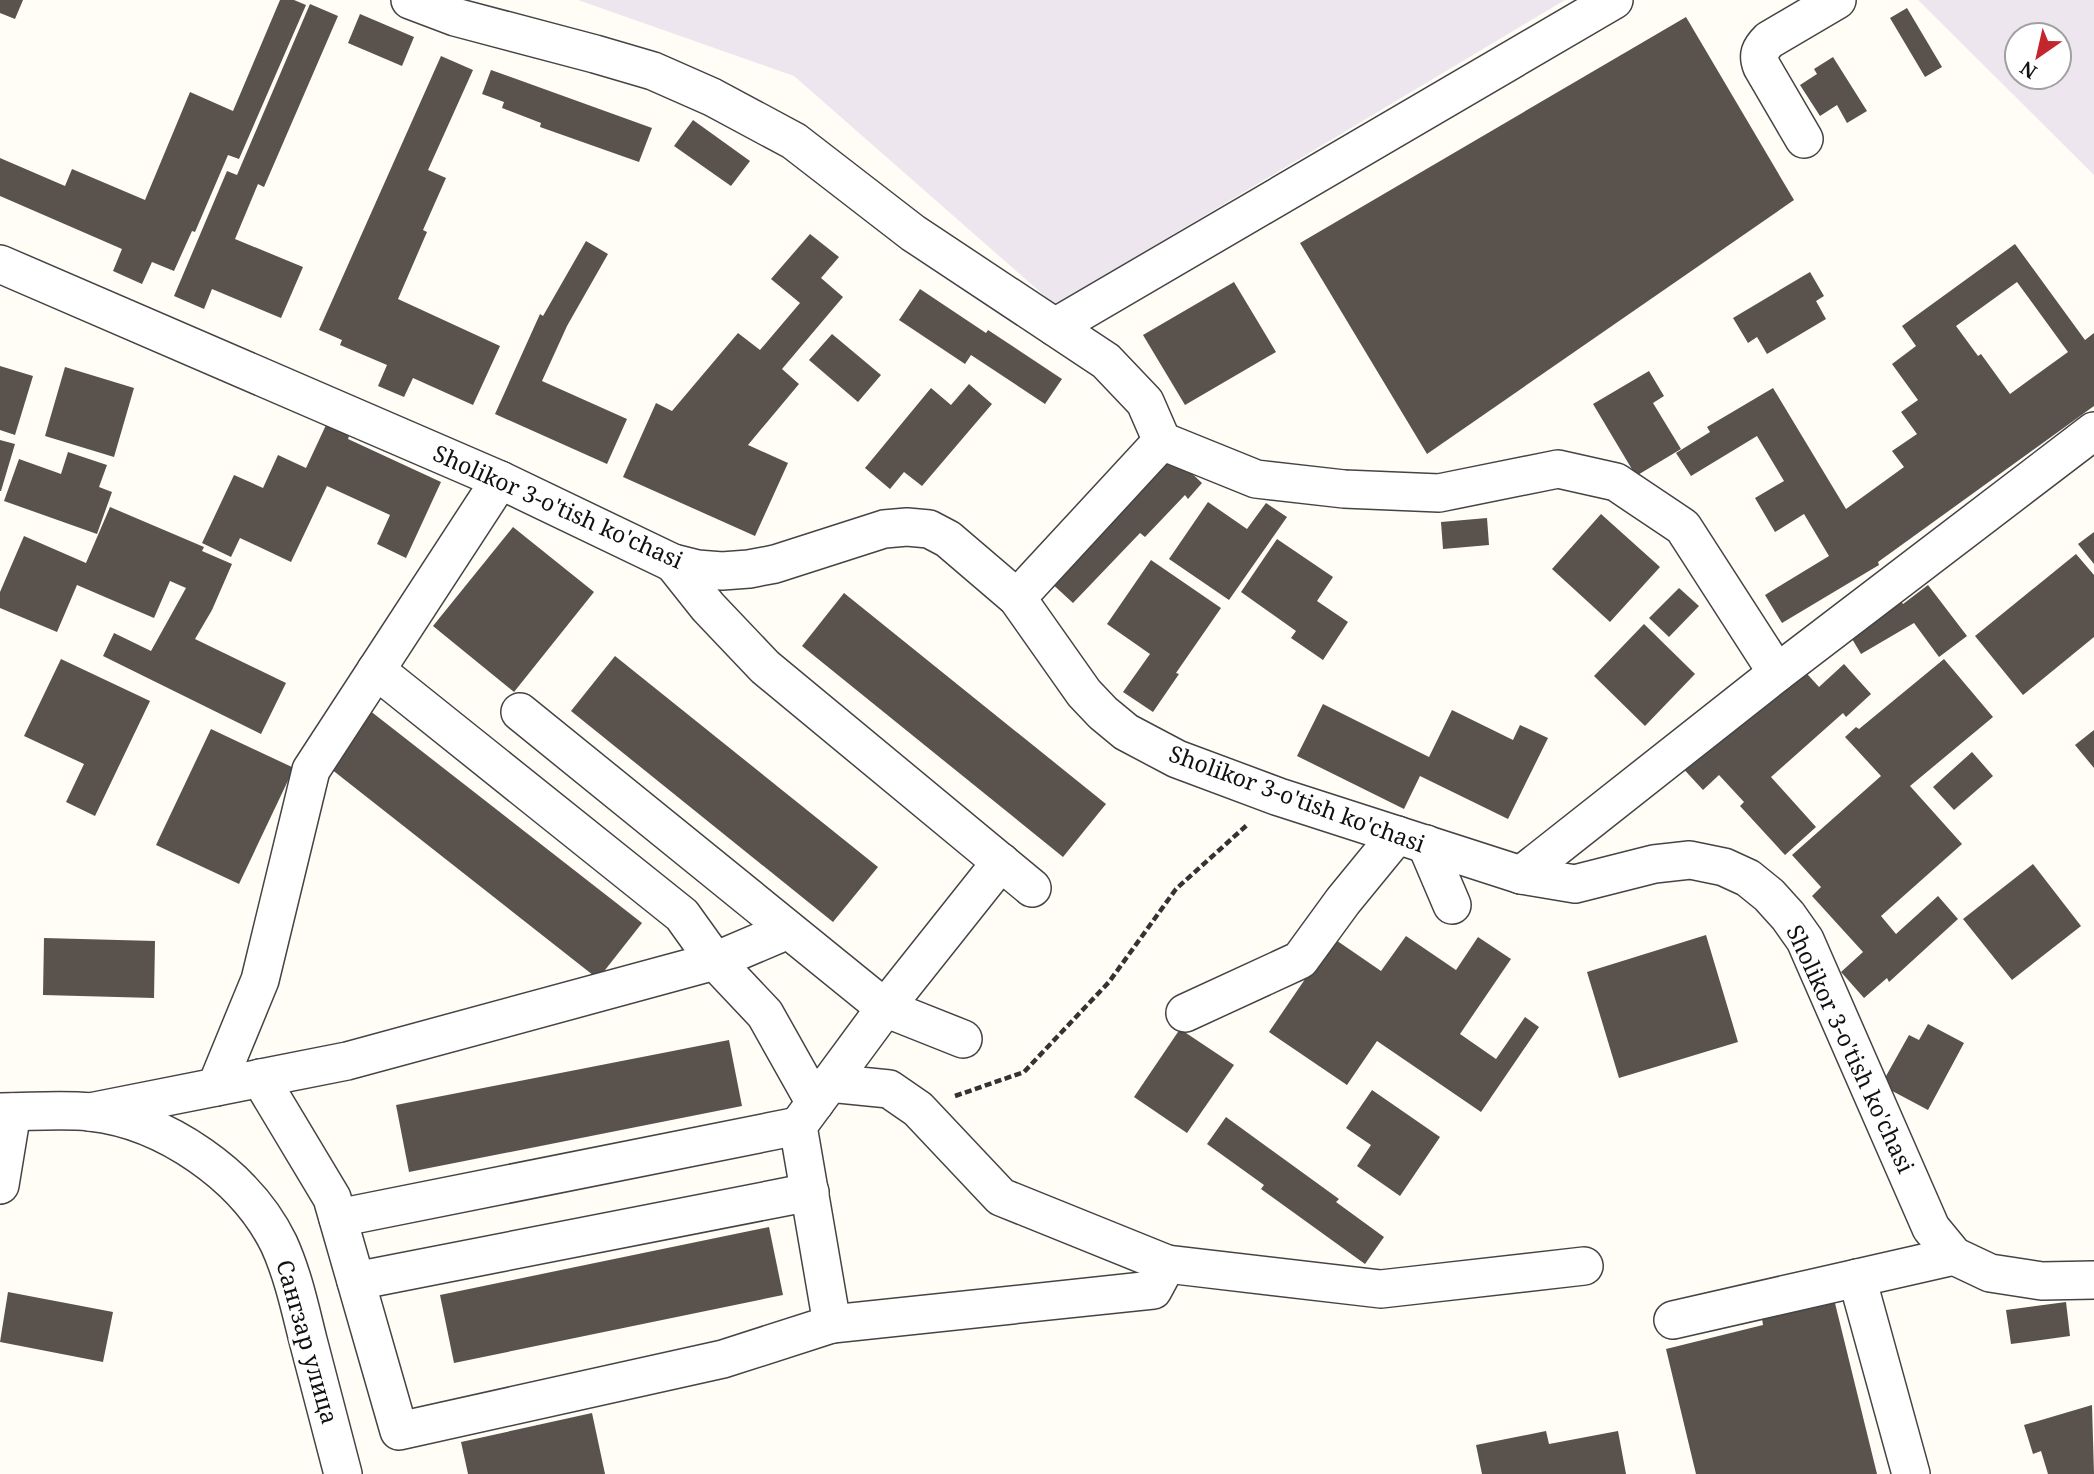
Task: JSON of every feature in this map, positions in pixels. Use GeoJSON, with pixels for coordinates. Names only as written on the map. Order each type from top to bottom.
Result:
{"type":"FeatureCollection","features":[{"type":"Feature","properties":{"kind":"street"},"geometry":{"type":"LineString","coordinates":[[410,0],[455,18],[595,54],[653,72],[712,97],[794,141],[913,233],[1106,361],[1145,402],[1162,442],[1256,479],[1344,489],[1439,493],[1559,470],[1616,482],[1683,527],[1777,673]]}},
{"type":"Feature","properties":{"kind":"street"},"geometry":{"type":"LineString","coordinates":[[1055,327],[1614,0]]}},
{"type":"Feature","properties":{"kind":"street"},"geometry":{"type":"LineString","coordinates":[[1804,139],[1758,57],[1761,47],[1769,40],[1837,0]]}},
{"type":"Feature","properties":{"kind":"street","name":"Sholikor 3-o'tish ko'chasi"},"geometry":{"type":"LineString","coordinates":[[0,264],[500,480],[673,563],[722,571],[749,569],[775,564],[884,529],[929,529],[948,539],[1017,598],[1084,693],[1126,732],[1177,759],[1279,797],[1521,876],[1575,884],[1654,864],[1690,860],[1724,867],[1748,878],[1769,895],[1805,940],[1931,1228],[1954,1256],[1990,1273],[2042,1281],[2094,1280]]}},
{"type":"Feature","properties":{"kind":"street"},"geometry":{"type":"LineString","coordinates":[[1521,876],[1777,673],[2094,431]]}},
{"type":"Feature","properties":{"kind":"street"},"geometry":{"type":"LineString","coordinates":[[1017,598],[1162,442]]}},
{"type":"Feature","properties":{"kind":"street"},"geometry":{"type":"LineString","coordinates":[[216,1087],[260,980],[311,770],[500,480]]}},
{"type":"Feature","properties":{"kind":"street"},"geometry":{"type":"LineString","coordinates":[[673,563],[708,607],[765,667],[1032,888]]}},
{"type":"Feature","properties":{"kind":"street"},"geometry":{"type":"LineString","coordinates":[[376,670],[682,915],[715,961],[765,1014],[814,1104],[810,1192],[832,1324]]}},
{"type":"Feature","properties":{"kind":"street"},"geometry":{"type":"LineString","coordinates":[[520,712],[885,1008],[963,1039]]}},
{"type":"Feature","properties":{"kind":"street"},"geometry":{"type":"LineString","coordinates":[[1185,1013],[1300,960],[1343,901],[1411,840],[1452,905]]}},
{"type":"Feature","properties":{"kind":"street"},"geometry":{"type":"LineString","coordinates":[[814,1104],[885,1008],[1001,862]]}},
{"type":"Feature","properties":{"kind":"street"},"geometry":{"type":"LineString","coordinates":[[90,1112],[347,1061],[715,961],[788,930]]}},
{"type":"Feature","properties":{"kind":"street"},"geometry":{"type":"LineString","coordinates":[[260,1078],[332,1198],[400,1431],[723,1359],[832,1324],[1153,1290],[1167,1264]]}},
{"type":"Feature","properties":{"kind":"street"},"geometry":{"type":"LineString","coordinates":[[338,1218],[814,1104],[889,1089],[918,1109],[1001,1197],[1167,1264],[1381,1289],[1584,1266]]}},
{"type":"Feature","properties":{"kind":"street"},"geometry":{"type":"LineString","coordinates":[[0,1185],[6,1112]]}},
{"type":"Feature","properties":{"kind":"street","name":"Сангзар улица"},"geometry":{"type":"LineString","coordinates":[[6,1112],[90,1112],[123,1119],[153,1129],[184,1144],[212,1164],[237,1187],[278,1242],[291,1274],[343,1474]]}},
{"type":"Feature","properties":{"kind":"street"},"geometry":{"type":"LineString","coordinates":[[356,1281],[810,1192]]}},
{"type":"Feature","properties":{"kind":"street"},"geometry":{"type":"LineString","coordinates":[[1673,1320],[1954,1256]]}},
{"type":"Feature","properties":{"kind":"street"},"geometry":{"type":"LineString","coordinates":[[1857,1278],[1912,1474]]}},
{"type":"Feature","properties":{"kind":"path"},"geometry":{"type":"LineString","coordinates":[[918,1109],[1024,1072],[1109,982],[1176,889],[1279,797]]}},
{"type":"Feature","properties":{"kind":"shaded area"},"geometry":{"type":"Polygon","coordinates":[[[578,0],[1565,0],[1055,305],[794,76],[578,0]]]}},
{"type":"Feature","properties":{"kind":"shaded area"},"geometry":{"type":"Polygon","coordinates":[[[1918,0],[2094,0],[2094,175],[2010,91],[2073,91],[2073,21],[2003,21],[2003,85],[1918,0]]]}},
{"type":"Feature","properties":{"kind":"building"},"geometry":{"type":"Polygon","coordinates":[[[0,0],[23,0],[15,19],[0,13],[0,0]]]}},
{"type":"Feature","properties":{"kind":"building"},"geometry":{"type":"Polygon","coordinates":[[[280,0],[294,0],[306,5],[239,159],[228,155],[195,232],[192,231],[174,271],[152,262],[142,284],[113,271],[122,249],[0,196],[0,158],[65,186],[72,169],[145,200],[190,92],[233,111],[280,0]]]}},
{"type":"Feature","properties":{"kind":"building"},"geometry":{"type":"Polygon","coordinates":[[[310,4],[338,16],[264,187],[258,184],[235,239],[303,267],[281,318],[212,289],[204,309],[174,296],[227,171],[237,175],[310,4]]]}},
{"type":"Feature","properties":{"kind":"building"},"geometry":{"type":"Polygon","coordinates":[[[1907,8],[1942,67],[1925,77],[1890,18],[1907,8]]]}},
{"type":"Feature","properties":{"kind":"building"},"geometry":{"type":"Polygon","coordinates":[[[360,14],[414,37],[402,66],[348,43],[360,14]]]}},
{"type":"Feature","properties":{"kind":"building"},"geometry":{"type":"Polygon","coordinates":[[[1686,17],[1794,200],[1427,454],[1300,243],[1686,17]]]}},
{"type":"Feature","properties":{"kind":"building"},"geometry":{"type":"Polygon","coordinates":[[[441,56],[473,70],[428,170],[446,178],[423,230],[427,232],[398,299],[500,346],[473,405],[413,378],[404,397],[378,386],[387,365],[340,345],[342,340],[319,330],[441,56]]]}},
{"type":"Feature","properties":{"kind":"building"},"geometry":{"type":"Polygon","coordinates":[[[1833,57],[1867,111],[1847,123],[1837,105],[1820,116],[1800,85],[1817,74],[1814,69],[1833,57]]]}},
{"type":"Feature","properties":{"kind":"building"},"geometry":{"type":"Polygon","coordinates":[[[491,70],[652,128],[639,162],[540,127],[541,123],[502,108],[504,102],[482,94],[491,70]]]}},
{"type":"Feature","properties":{"kind":"building"},"geometry":{"type":"Polygon","coordinates":[[[693,120],[750,161],[731,186],[674,146],[693,120]]]}},
{"type":"Feature","properties":{"kind":"building"},"geometry":{"type":"Polygon","coordinates":[[[810,234],[839,257],[821,278],[843,297],[782,369],[799,384],[748,445],[788,463],[755,536],[623,477],[656,403],[672,411],[738,333],[760,350],[800,303],[771,279],[810,234]]]}},
{"type":"Feature","properties":{"kind":"building"},"geometry":{"type":"Polygon","coordinates":[[[586,241],[608,254],[567,326],[542,381],[627,419],[607,464],[495,414],[540,314],[543,316],[586,241]]]}},
{"type":"Feature","properties":{"kind":"building"},"geometry":{"type":"Polygon","coordinates":[[[2015,244],[2085,340],[2094,333],[2094,406],[1878,562],[1879,565],[1782,623],[1765,595],[1829,556],[1804,514],[1775,532],[1755,498],[1784,481],[1757,436],[1691,476],[1676,453],[1710,432],[1707,427],[1773,388],[1846,509],[1904,467],[1892,451],[1917,434],[1901,412],[1918,400],[1892,364],[1916,346],[1902,326],[2015,244]],[[2017,282],[1956,326],[1978,356],[1981,354],[2010,394],[2068,352],[2017,282]]]}},
{"type":"Feature","properties":{"kind":"building"},"geometry":{"type":"Polygon","coordinates":[[[1810,272],[1824,296],[1816,301],[1826,319],[1767,354],[1757,337],[1748,343],[1733,318],[1810,272]]]}},
{"type":"Feature","properties":{"kind":"building"},"geometry":{"type":"Polygon","coordinates":[[[1234,282],[1276,352],[1185,405],[1143,335],[1234,282]]]}},
{"type":"Feature","properties":{"kind":"building"},"geometry":{"type":"Polygon","coordinates":[[[920,289],[1062,379],[1045,404],[971,355],[965,364],[899,320],[920,289]]]}},
{"type":"Feature","properties":{"kind":"building"},"geometry":{"type":"Polygon","coordinates":[[[832,334],[881,375],[858,402],[809,360],[832,334]]]}},
{"type":"Feature","properties":{"kind":"building"},"geometry":{"type":"Polygon","coordinates":[[[0,366],[33,376],[15,435],[0,430],[0,366]]]}},
{"type":"Feature","properties":{"kind":"building"},"geometry":{"type":"Polygon","coordinates":[[[65,367],[134,388],[114,457],[45,436],[65,367]]]}},
{"type":"Feature","properties":{"kind":"building"},"geometry":{"type":"Polygon","coordinates":[[[1649,371],[1664,396],[1653,403],[1681,449],[1636,476],[1593,404],[1649,371]]]}},
{"type":"Feature","properties":{"kind":"building"},"geometry":{"type":"Polygon","coordinates":[[[969,384],[992,404],[922,486],[904,472],[890,489],[865,468],[931,388],[951,405],[969,384]]]}},
{"type":"Feature","properties":{"kind":"building"},"geometry":{"type":"Polygon","coordinates":[[[326,425],[349,436],[348,439],[441,482],[406,558],[377,544],[390,515],[327,486],[291,562],[240,538],[231,557],[202,543],[234,475],[263,488],[278,455],[306,468],[326,425]]]}},
{"type":"Feature","properties":{"kind":"building"},"geometry":{"type":"Polygon","coordinates":[[[0,440],[15,444],[1,491],[0,491],[0,440]]]}},
{"type":"Feature","properties":{"kind":"building"},"geometry":{"type":"Polygon","coordinates":[[[68,452],[107,465],[99,487],[112,492],[97,534],[4,501],[19,459],[61,474],[68,452]]]}},
{"type":"Feature","properties":{"kind":"building"},"geometry":{"type":"Polygon","coordinates":[[[1170,453],[1202,483],[1188,499],[1185,495],[1145,537],[1140,533],[1073,603],[1048,580],[1170,453]]]}},
{"type":"Feature","properties":{"kind":"building"},"geometry":{"type":"Polygon","coordinates":[[[1208,502],[1247,529],[1266,503],[1287,517],[1229,600],[1169,559],[1208,502]]]}},
{"type":"Feature","properties":{"kind":"building"},"geometry":{"type":"Polygon","coordinates":[[[110,507],[204,547],[202,551],[232,564],[212,610],[195,639],[286,683],[261,734],[103,656],[114,633],[151,651],[186,588],[170,581],[154,618],[77,585],[57,632],[0,608],[0,592],[24,536],[86,563],[110,507]]]}},
{"type":"Feature","properties":{"kind":"building"},"geometry":{"type":"Polygon","coordinates":[[[1601,514],[1660,567],[1610,622],[1552,569],[1601,514]]]}},
{"type":"Feature","properties":{"kind":"building"},"geometry":{"type":"Polygon","coordinates":[[[1487,518],[1489,545],[1443,549],[1441,522],[1487,518]]]}},
{"type":"Feature","properties":{"kind":"building"},"geometry":{"type":"Polygon","coordinates":[[[513,527],[594,592],[514,692],[433,626],[513,527]]]}},
{"type":"Feature","properties":{"kind":"building"},"geometry":{"type":"Polygon","coordinates":[[[2094,532],[2094,564],[2078,544],[2094,532]]]}},
{"type":"Feature","properties":{"kind":"building"},"geometry":{"type":"Polygon","coordinates":[[[1277,539],[1333,577],[1317,601],[1348,622],[1323,660],[1291,638],[1296,631],[1241,592],[1277,539]]]}},
{"type":"Feature","properties":{"kind":"building"},"geometry":{"type":"Polygon","coordinates":[[[2076,554],[2094,575],[2094,637],[2023,695],[1975,636],[2076,554]]]}},
{"type":"Feature","properties":{"kind":"building"},"geometry":{"type":"Polygon","coordinates":[[[1151,560],[1221,608],[1153,712],[1123,692],[1150,654],[1107,624],[1151,560]]]}},
{"type":"Feature","properties":{"kind":"building"},"geometry":{"type":"Polygon","coordinates":[[[1928,585],[1967,636],[1939,657],[1914,623],[1861,654],[1848,632],[1901,601],[1903,604],[1928,585]]]}},
{"type":"Feature","properties":{"kind":"building"},"geometry":{"type":"Polygon","coordinates":[[[1679,588],[1699,606],[1669,637],[1649,618],[1679,588]]]}},
{"type":"Feature","properties":{"kind":"building"},"geometry":{"type":"Polygon","coordinates":[[[844,593],[1106,804],[1063,857],[802,646],[844,593]]]}},
{"type":"Feature","properties":{"kind":"building"},"geometry":{"type":"Polygon","coordinates":[[[1644,624],[1695,674],[1645,726],[1594,676],[1644,624]]]}},
{"type":"Feature","properties":{"kind":"building"},"geometry":{"type":"Polygon","coordinates":[[[615,656],[878,867],[833,922],[571,711],[615,656]]]}},
{"type":"Feature","properties":{"kind":"building"},"geometry":{"type":"Polygon","coordinates":[[[61,659],[150,701],[95,816],[66,802],[84,764],[24,736],[61,659]]]}},
{"type":"Feature","properties":{"kind":"building"},"geometry":{"type":"Polygon","coordinates":[[[1944,659],[1993,717],[1910,786],[1962,844],[1881,916],[1896,934],[1938,896],[1958,919],[1889,982],[1887,978],[1864,998],[1841,972],[1863,952],[1812,896],[1821,887],[1792,855],[1881,776],[1845,737],[1856,727],[1859,729],[1944,659]]]}},
{"type":"Feature","properties":{"kind":"building"},"geometry":{"type":"Polygon","coordinates":[[[1844,664],[1871,694],[1846,717],[1843,713],[1771,777],[1816,827],[1785,855],[1740,806],[1744,802],[1719,775],[1703,790],[1679,764],[1799,665],[1819,687],[1844,664]]]}},
{"type":"Feature","properties":{"kind":"building"},"geometry":{"type":"Polygon","coordinates":[[[1323,704],[1429,757],[1452,710],[1513,740],[1520,725],[1548,738],[1508,819],[1420,776],[1404,809],[1297,756],[1323,704]]]}},
{"type":"Feature","properties":{"kind":"building"},"geometry":{"type":"Polygon","coordinates":[[[369,710],[642,923],[598,979],[326,765],[369,710]]]}},
{"type":"Feature","properties":{"kind":"building"},"geometry":{"type":"Polygon","coordinates":[[[211,729],[294,768],[239,884],[156,845],[211,729]]]}},
{"type":"Feature","properties":{"kind":"building"},"geometry":{"type":"Polygon","coordinates":[[[2094,730],[2094,768],[2075,745],[2094,730]]]}},
{"type":"Feature","properties":{"kind":"building"},"geometry":{"type":"Polygon","coordinates":[[[1972,752],[1993,776],[1954,810],[1933,787],[1972,752]]]}},
{"type":"Feature","properties":{"kind":"building"},"geometry":{"type":"Polygon","coordinates":[[[2033,864],[2081,926],[2012,980],[1963,919],[2033,864]]]}},
{"type":"Feature","properties":{"kind":"building"},"geometry":{"type":"Polygon","coordinates":[[[1706,935],[1738,1042],[1619,1078],[1587,972],[1706,935]]]}},
{"type":"Feature","properties":{"kind":"building"},"geometry":{"type":"Polygon","coordinates":[[[1406,936],[1456,970],[1478,937],[1511,959],[1460,1034],[1496,1059],[1525,1017],[1539,1027],[1481,1112],[1377,1041],[1347,1085],[1269,1032],[1333,938],[1381,971],[1406,936]]]}},
{"type":"Feature","properties":{"kind":"building"},"geometry":{"type":"Polygon","coordinates":[[[44,938],[155,941],[154,998],[43,995],[44,938]]]}},
{"type":"Feature","properties":{"kind":"building"},"geometry":{"type":"Polygon","coordinates":[[[1928,1024],[1964,1043],[1928,1110],[1881,1085],[1909,1035],[1919,1040],[1928,1024]]]}},
{"type":"Feature","properties":{"kind":"building"},"geometry":{"type":"Polygon","coordinates":[[[1180,1029],[1234,1065],[1187,1133],[1134,1097],[1180,1029]]]}},
{"type":"Feature","properties":{"kind":"building"},"geometry":{"type":"Polygon","coordinates":[[[729,1040],[742,1106],[409,1172],[396,1105],[729,1040]]]}},
{"type":"Feature","properties":{"kind":"building"},"geometry":{"type":"Polygon","coordinates":[[[1372,1090],[1440,1137],[1400,1196],[1357,1166],[1371,1145],[1346,1128],[1372,1090]]]}},
{"type":"Feature","properties":{"kind":"building"},"geometry":{"type":"Polygon","coordinates":[[[1226,1117],[1339,1199],[1336,1202],[1384,1237],[1365,1264],[1261,1189],[1264,1185],[1207,1144],[1226,1117]]]}},
{"type":"Feature","properties":{"kind":"building"},"geometry":{"type":"Polygon","coordinates":[[[769,1227],[783,1295],[454,1363],[440,1295],[769,1227]]]}},
{"type":"Feature","properties":{"kind":"building"},"geometry":{"type":"Polygon","coordinates":[[[8,1292],[113,1312],[103,1362],[0,1342],[8,1292]]]}},
{"type":"Feature","properties":{"kind":"building"},"geometry":{"type":"Polygon","coordinates":[[[1833,1295],[1877,1474],[1696,1474],[1666,1349],[1763,1325],[1761,1312],[1833,1295]]]}},
{"type":"Feature","properties":{"kind":"building"},"geometry":{"type":"Polygon","coordinates":[[[2066,1302],[2070,1336],[2011,1344],[2006,1310],[2066,1302]]]}},
{"type":"Feature","properties":{"kind":"building"},"geometry":{"type":"Polygon","coordinates":[[[2092,1405],[2094,1474],[2048,1474],[2041,1451],[2033,1454],[2024,1425],[2092,1405]]]}},
{"type":"Feature","properties":{"kind":"building"},"geometry":{"type":"Polygon","coordinates":[[[592,1413],[605,1474],[468,1474],[461,1442],[592,1413]]]}},
{"type":"Feature","properties":{"kind":"building"},"geometry":{"type":"Polygon","coordinates":[[[1546,1431],[1549,1444],[1618,1431],[1626,1474],[1482,1474],[1476,1445],[1546,1431]]]}}]}
